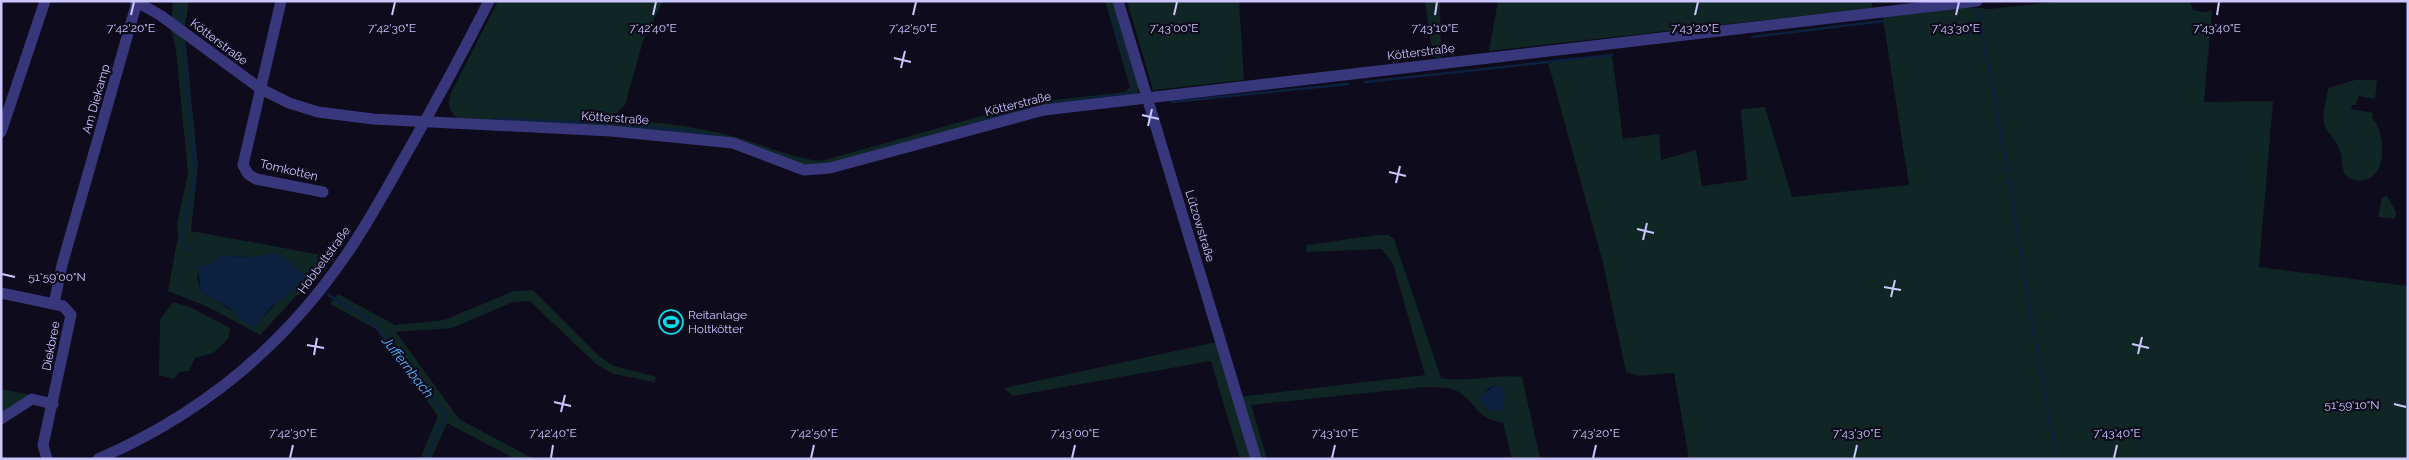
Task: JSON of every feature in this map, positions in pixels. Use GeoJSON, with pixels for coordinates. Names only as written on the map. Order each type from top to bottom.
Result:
{"type":"FeatureCollection","features":[{"type":"Feature","properties":{"kind":"street"},"geometry":{"type":"LineString","coordinates":[[1,132],[5,108],[45,1]]}},
{"type":"Feature","properties":{"kind":"street","name":"Tomkotten"},"geometry":{"type":"LineString","coordinates":[[281,1],[243,165],[248,174],[256,179],[322,192]]}},
{"type":"Feature","properties":{"kind":"street","name":"Hobbeltstraße"},"geometry":{"type":"LineString","coordinates":[[98,459],[146,437],[215,394],[255,361],[290,326],[318,294],[364,229],[489,1]]}},
{"type":"Feature","properties":{"kind":"street","name":"Lützowstraße"},"geometry":{"type":"LineString","coordinates":[[1118,1],[1256,459]]}},
{"type":"Feature","properties":{"kind":"street","name":"Kötterstraße"},"geometry":{"type":"LineString","coordinates":[[136,2],[160,15],[261,89],[289,103],[318,112],[346,117],[611,131],[733,143],[804,170],[830,168],[1044,110],[1976,1]]}},
{"type":"Feature","properties":{"kind":"street","name":"Am Diekamp"},"geometry":{"type":"LineString","coordinates":[[82,202],[136,2]]}},
{"type":"Feature","properties":{"kind":"street","name":"Diekbree"},"geometry":{"type":"LineString","coordinates":[[54,304],[62,265],[82,202]]}},
{"type":"Feature","properties":{"kind":"street","name":"Diekbree"},"geometry":{"type":"LineString","coordinates":[[1,293],[54,304],[68,309],[71,315],[43,445],[47,459]]}},
{"type":"Feature","properties":{"kind":"street"},"geometry":{"type":"LineString","coordinates":[[1,419],[32,399],[53,404]]}},
{"type":"Feature","properties":{"kind":"green space"},"geometry":{"type":"Polygon","coordinates":[[[173,1],[188,1],[184,40],[198,167],[191,231],[332,257],[260,335],[208,307],[168,291],[178,236],[177,224],[188,173],[176,50],[171,29],[173,1]],[[274,254],[257,257],[221,256],[212,265],[202,265],[197,277],[201,292],[257,325],[304,277],[274,254]]]}},
{"type":"Feature","properties":{"kind":"green space"},"geometry":{"type":"Polygon","coordinates":[[[498,1],[663,1],[643,41],[625,105],[609,120],[655,122],[702,129],[732,136],[798,157],[821,161],[1028,103],[1125,92],[1130,87],[1105,1],[1113,1],[1139,85],[1138,92],[1132,99],[1044,110],[804,170],[733,143],[458,120],[450,108],[451,93],[498,1]]]}},
{"type":"Feature","properties":{"kind":"green space"},"geometry":{"type":"Polygon","coordinates":[[[1127,1],[1239,1],[1244,80],[1153,90],[1127,1]]]}},
{"type":"Feature","properties":{"kind":"green space"},"geometry":{"type":"Polygon","coordinates":[[[1425,1],[1440,1],[1441,58],[1433,57],[1425,1]]]}},
{"type":"Feature","properties":{"kind":"green space"},"geometry":{"type":"Polygon","coordinates":[[[1498,1],[1872,1],[1872,8],[1489,51],[1498,1]]]}},
{"type":"Feature","properties":{"kind":"green space"},"geometry":{"type":"Polygon","coordinates":[[[2063,1],[2190,1],[2193,10],[2202,12],[2212,11],[2204,102],[2273,101],[2259,267],[2408,286],[2408,459],[1689,459],[1674,373],[1639,376],[1626,372],[1603,263],[1548,62],[1612,55],[1623,139],[1659,134],[1661,160],[1696,150],[1702,186],[1747,180],[1741,109],[1765,107],[1792,197],[1909,185],[1882,12],[1947,5],[1989,9],[2063,1]]]}},
{"type":"Feature","properties":{"kind":"green space"},"geometry":{"type":"Polygon","coordinates":[[[2355,80],[2377,80],[2375,99],[2358,96],[2356,105],[2352,105],[2351,109],[2373,113],[2372,118],[2381,135],[2382,157],[2379,167],[2374,175],[2366,180],[2354,180],[2345,174],[2339,148],[2326,129],[2324,122],[2328,88],[2355,80]]]}},
{"type":"Feature","properties":{"kind":"green space"},"geometry":{"type":"Polygon","coordinates":[[[2387,196],[2396,212],[2395,219],[2378,217],[2382,197],[2387,196]]]}},
{"type":"Feature","properties":{"kind":"green space"},"geometry":{"type":"Polygon","coordinates":[[[1378,235],[1388,235],[1394,239],[1441,378],[1461,380],[1522,377],[1540,459],[1512,459],[1503,423],[1481,414],[1466,398],[1448,388],[1425,387],[1251,405],[1267,459],[1240,459],[1211,361],[1013,396],[1004,388],[1221,341],[1238,397],[1425,375],[1393,264],[1382,249],[1306,252],[1307,245],[1378,235]],[[1494,386],[1489,388],[1484,394],[1501,411],[1506,399],[1494,386]]]}},
{"type":"Feature","properties":{"kind":"green space"},"geometry":{"type":"Polygon","coordinates":[[[533,290],[600,357],[614,366],[657,377],[654,382],[614,374],[596,364],[530,301],[513,302],[452,328],[396,332],[459,419],[534,459],[515,459],[447,423],[431,459],[420,459],[438,416],[376,329],[330,304],[338,294],[395,325],[444,320],[514,291],[533,290]]]}},
{"type":"Feature","properties":{"kind":"green space"},"geometry":{"type":"Polygon","coordinates":[[[173,302],[190,307],[230,328],[228,339],[213,353],[195,358],[189,371],[179,372],[174,379],[159,375],[160,320],[173,302]]]}},
{"type":"Feature","properties":{"kind":"green space"},"geometry":{"type":"Polygon","coordinates":[[[1,389],[30,395],[1,413],[1,389]]]}},
{"type":"Feature","properties":{"kind":"water"},"geometry":{"type":"Polygon","coordinates":[[[274,253],[292,263],[305,277],[286,297],[272,306],[257,325],[251,327],[228,307],[201,293],[198,268],[202,265],[212,265],[215,259],[221,256],[257,257],[274,253]]]}},
{"type":"Feature","properties":{"kind":"water"},"geometry":{"type":"Polygon","coordinates":[[[1494,386],[1502,387],[1506,399],[1501,411],[1487,410],[1479,397],[1494,386]]]}},
{"type":"Feature","properties":{"kind":"waterway","name":"Juffernbach"},"geometry":{"type":"LineString","coordinates":[[181,1],[181,23]]}},
{"type":"Feature","properties":{"kind":"waterway"},"geometry":{"type":"LineString","coordinates":[[1974,9],[1979,14],[2008,173]]}},
{"type":"Feature","properties":{"kind":"waterway"},"geometry":{"type":"LineString","coordinates":[[1050,104],[1132,92],[1133,80],[1112,15]]}},
{"type":"Feature","properties":{"kind":"waterway"},"geometry":{"type":"LineString","coordinates":[[1752,37],[1884,21]]}},
{"type":"Feature","properties":{"kind":"waterway","name":"Juffernbach"},"geometry":{"type":"LineString","coordinates":[[183,44],[195,176],[181,239],[189,250]]}},
{"type":"Feature","properties":{"kind":"waterway"},"geometry":{"type":"LineString","coordinates":[[1365,82],[1612,55]]}},
{"type":"Feature","properties":{"kind":"waterway"},"geometry":{"type":"LineString","coordinates":[[1172,102],[1348,84]]}},
{"type":"Feature","properties":{"kind":"waterway"},"geometry":{"type":"LineString","coordinates":[[965,126],[1037,106]]}},
{"type":"Feature","properties":{"kind":"waterway"},"geometry":{"type":"LineString","coordinates":[[493,119],[606,123]]}},
{"type":"Feature","properties":{"kind":"waterway"},"geometry":{"type":"LineString","coordinates":[[621,125],[691,131],[715,136]]}},
{"type":"Feature","properties":{"kind":"waterway"},"geometry":{"type":"LineString","coordinates":[[2009,179],[2034,334]]}},
{"type":"Feature","properties":{"kind":"waterway","name":"Juffernbach"},"geometry":{"type":"LineString","coordinates":[[302,275],[309,280]]}},
{"type":"Feature","properties":{"kind":"waterway","name":"Juffernbach"},"geometry":{"type":"LineString","coordinates":[[328,294],[372,322],[446,415],[426,459]]}},
{"type":"Feature","properties":{"kind":"waterway"},"geometry":{"type":"LineString","coordinates":[[2036,344],[2057,459]]}},
{"type":"Feature","properties":{"kind":"place","name":"Reitanlage Holtkötter"},"geometry":{"type":"Point","coordinates":[671,322]}}]}
